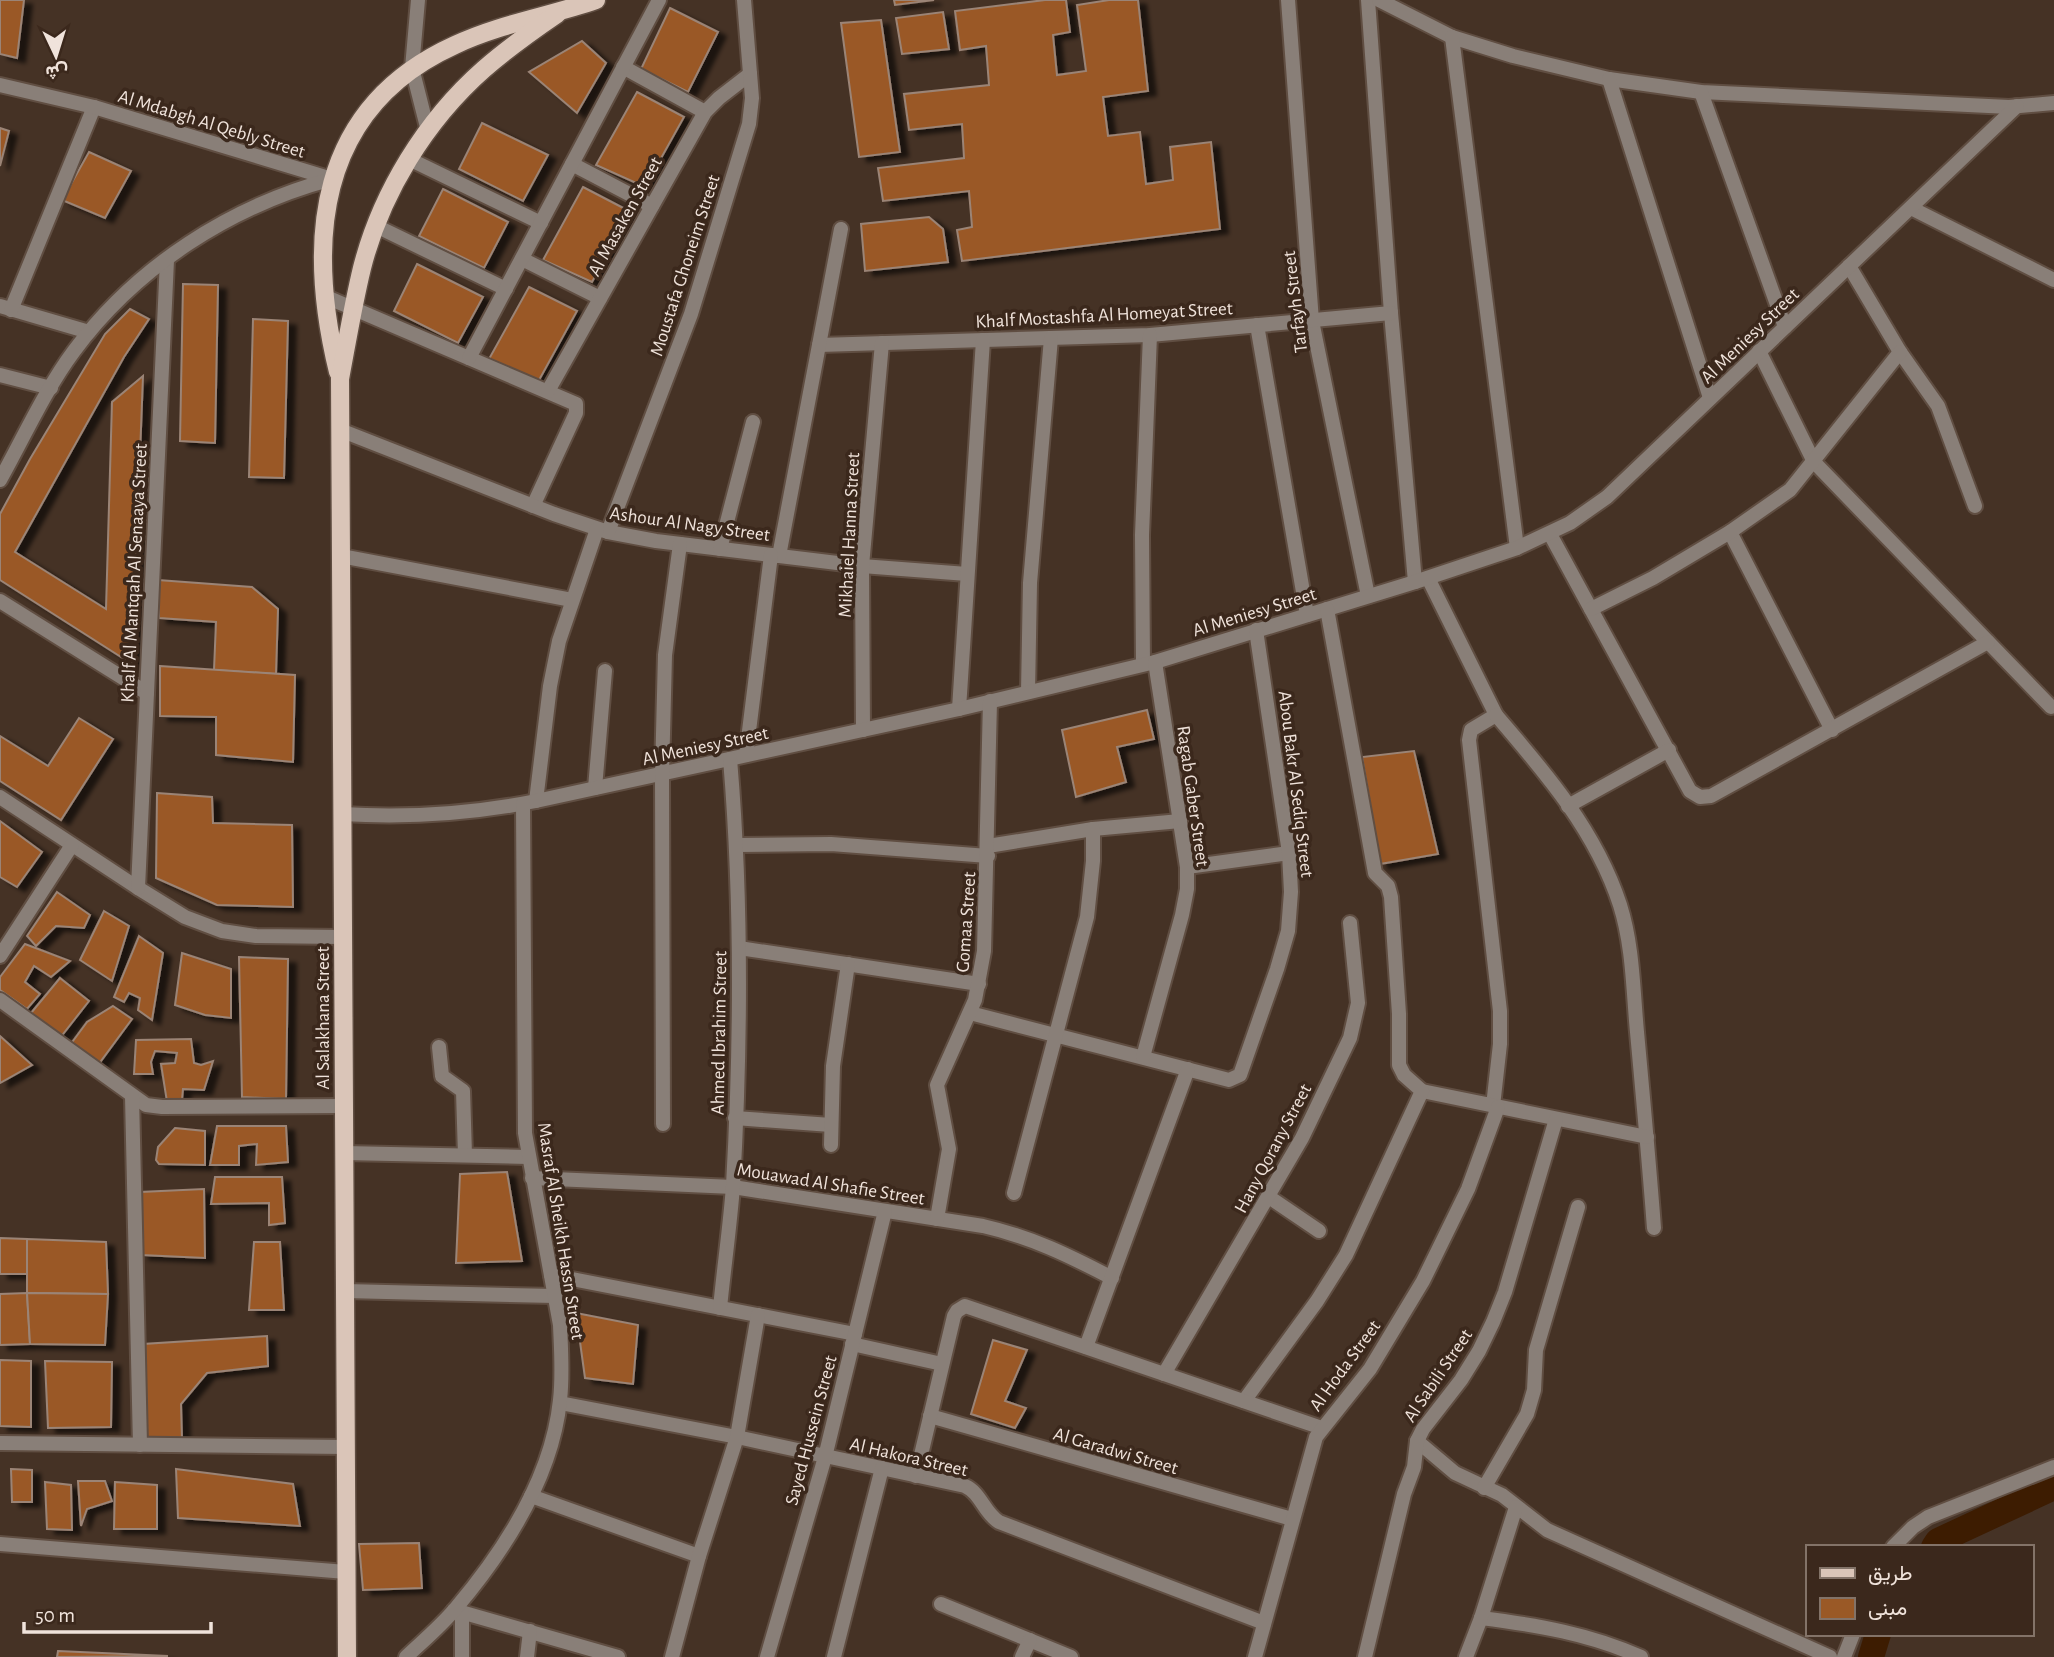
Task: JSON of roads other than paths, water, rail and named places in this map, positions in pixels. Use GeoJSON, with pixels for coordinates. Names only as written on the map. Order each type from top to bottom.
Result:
{"type":"FeatureCollection","features":[{"type":"Feature","properties":{"kind":"main road"},"geometry":{"type":"LineString","coordinates":[[340,379],[324,296],[323,237],[332,179],[341,155],[358,125],[382,94],[412,68],[455,45],[501,28],[557,14],[596,0]]}},
{"type":"Feature","properties":{"kind":"main road"},"geometry":{"type":"LineString","coordinates":[[340,379],[363,267],[376,226],[409,159],[453,99],[513,45],[557,14]]}},
{"type":"Feature","properties":{"kind":"main road","name":"Al Salakhana Street"},"geometry":{"type":"LineString","coordinates":[[340,379],[347,1657]]}},
{"type":"Feature","properties":{"kind":"street"},"geometry":{"type":"LineString","coordinates":[[418,0],[412,68],[428,131]]}},
{"type":"Feature","properties":{"kind":"street"},"geometry":{"type":"LineString","coordinates":[[469,358],[659,0]]}},
{"type":"Feature","properties":{"kind":"street","name":"Moustafa Ghoneim Street"},"geometry":{"type":"LineString","coordinates":[[572,600],[691,314],[749,124],[752,97],[744,0]]}},
{"type":"Feature","properties":{"kind":"street","name":"Tarfayh Street"},"geometry":{"type":"LineString","coordinates":[[1288,0],[1312,320],[1368,596]]}},
{"type":"Feature","properties":{"kind":"street"},"geometry":{"type":"LineString","coordinates":[[1368,0],[1391,313],[1422,580],[1496,715],[1553,781],[1585,830],[1620,905],[1630,953],[1654,1228]]}},
{"type":"Feature","properties":{"kind":"street"},"geometry":{"type":"LineString","coordinates":[[1379,0],[1452,37],[1513,56],[1609,79],[1701,92],[2017,106],[2054,103]]}},
{"type":"Feature","properties":{"kind":"street"},"geometry":{"type":"LineString","coordinates":[[1452,37],[1517,548]]}},
{"type":"Feature","properties":{"kind":"street"},"geometry":{"type":"LineString","coordinates":[[623,67],[705,112]]}},
{"type":"Feature","properties":{"kind":"street","name":"Al Masaken Street"},"geometry":{"type":"LineString","coordinates":[[548,391],[705,112],[750,74]]}},
{"type":"Feature","properties":{"kind":"street"},"geometry":{"type":"LineString","coordinates":[[1609,79],[1710,398]]}},
{"type":"Feature","properties":{"kind":"street","name":"Al Mdabgh Al Qebly Street"},"geometry":{"type":"LineString","coordinates":[[0,85],[94,107],[332,179]]}},
{"type":"Feature","properties":{"kind":"street"},"geometry":{"type":"LineString","coordinates":[[1701,92],[1786,327]]}},
{"type":"Feature","properties":{"kind":"street","name":"Al Meniesy Street"},"geometry":{"type":"LineString","coordinates":[[342,814],[430,816],[529,803],[959,709],[1149,663],[1422,580],[1517,548],[1550,534],[1607,497],[2017,106]]}},
{"type":"Feature","properties":{"kind":"street"},"geometry":{"type":"LineString","coordinates":[[89,332],[6,308],[94,107]]}},
{"type":"Feature","properties":{"kind":"street"},"geometry":{"type":"LineString","coordinates":[[409,159],[541,223]]}},
{"type":"Feature","properties":{"kind":"street"},"geometry":{"type":"LineString","coordinates":[[572,164],[652,206]]}},
{"type":"Feature","properties":{"kind":"street"},"geometry":{"type":"LineString","coordinates":[[0,480],[5,461],[73,352],[134,285],[191,242],[244,210],[292,190],[332,179]]}},
{"type":"Feature","properties":{"kind":"street"},"geometry":{"type":"LineString","coordinates":[[1911,208],[2054,280]]}},
{"type":"Feature","properties":{"kind":"street"},"geometry":{"type":"LineString","coordinates":[[376,226],[506,289]]}},
{"type":"Feature","properties":{"kind":"street"},"geometry":{"type":"LineString","coordinates":[[746,755],[775,555],[841,229]]}},
{"type":"Feature","properties":{"kind":"street"},"geometry":{"type":"LineString","coordinates":[[522,259],[600,298]]}},
{"type":"Feature","properties":{"kind":"street","name":"Khalf Al Mantqah Al Senaaya Street"},"geometry":{"type":"LineString","coordinates":[[138,888],[167,260]]}},
{"type":"Feature","properties":{"kind":"street"},"geometry":{"type":"LineString","coordinates":[[1849,266],[1900,352],[1938,406],[1975,506]]}},
{"type":"Feature","properties":{"kind":"street"},"geometry":{"type":"LineString","coordinates":[[324,296],[573,402],[577,410],[533,506]]}},
{"type":"Feature","properties":{"kind":"street","name":"Khalf Mostashfa Al Homeyat Street"},"geometry":{"type":"LineString","coordinates":[[819,345],[1150,335],[1391,313]]}},
{"type":"Feature","properties":{"kind":"street"},"geometry":{"type":"LineString","coordinates":[[1257,325],[1307,615]]}},
{"type":"Feature","properties":{"kind":"street","name":"Ragab Gaber Street"},"geometry":{"type":"LineString","coordinates":[[1143,1057],[1187,889],[1187,867],[1180,821],[1149,663],[1142,535],[1150,335]]}},
{"type":"Feature","properties":{"kind":"street"},"geometry":{"type":"LineString","coordinates":[[1028,692],[1030,583],[1051,338]]}},
{"type":"Feature","properties":{"kind":"street"},"geometry":{"type":"LineString","coordinates":[[959,709],[983,340]]}},
{"type":"Feature","properties":{"kind":"street","name":"Mikhaiel Hanna Street"},"geometry":{"type":"LineString","coordinates":[[863,730],[862,566],[882,343]]}},
{"type":"Feature","properties":{"kind":"street"},"geometry":{"type":"LineString","coordinates":[[1759,351],[1814,462],[2051,707]]}},
{"type":"Feature","properties":{"kind":"street"},"geometry":{"type":"LineString","coordinates":[[1591,608],[1653,578],[1730,532],[1790,490],[1900,352]]}},
{"type":"Feature","properties":{"kind":"street"},"geometry":{"type":"LineString","coordinates":[[0,374],[51,388]]}},
{"type":"Feature","properties":{"kind":"street"},"geometry":{"type":"LineString","coordinates":[[720,549],[753,422]]}},
{"type":"Feature","properties":{"kind":"street","name":"Ashour Al Nagy Street"},"geometry":{"type":"LineString","coordinates":[[340,430],[533,506],[602,530],[720,549],[862,566],[967,574]]}},
{"type":"Feature","properties":{"kind":"street"},"geometry":{"type":"LineString","coordinates":[[1730,532],[1832,730]]}},
{"type":"Feature","properties":{"kind":"street"},"geometry":{"type":"LineString","coordinates":[[1550,534],[1690,791],[1700,796],[1712,796],[1988,642]]}},
{"type":"Feature","properties":{"kind":"street"},"geometry":{"type":"LineString","coordinates":[[663,1124],[662,774],[665,655],[680,544]]}},
{"type":"Feature","properties":{"kind":"street"},"geometry":{"type":"LineString","coordinates":[[341,556],[572,600]]}},
{"type":"Feature","properties":{"kind":"street","name":"Masraf Al Sheikh Hassn Street"},"geometry":{"type":"LineString","coordinates":[[407,1657],[458,1611],[492,1562],[531,1496],[551,1444],[560,1403],[562,1354],[555,1297],[528,1157],[524,1109],[529,803],[559,641],[572,600]]}},
{"type":"Feature","properties":{"kind":"street"},"geometry":{"type":"LineString","coordinates":[[0,601],[147,693]]}},
{"type":"Feature","properties":{"kind":"street"},"geometry":{"type":"LineString","coordinates":[[1327,609],[1375,873],[1388,886],[1391,897],[1399,1014],[1399,1065],[1405,1075],[1422,1091],[1647,1137]]}},
{"type":"Feature","properties":{"kind":"street","name":"Abou Bakr Al Sediq Street"},"geometry":{"type":"LineString","coordinates":[[970,1013],[1229,1080],[1237,1078],[1243,1072],[1277,969],[1287,931],[1291,892],[1289,853],[1256,630]]}},
{"type":"Feature","properties":{"kind":"street"},"geometry":{"type":"LineString","coordinates":[[595,789],[605,671]]}},
{"type":"Feature","properties":{"kind":"street","name":"Gomaa Street"},"geometry":{"type":"LineString","coordinates":[[937,1219],[948,1149],[937,1085],[970,1013],[979,984],[984,951],[990,701]]}},
{"type":"Feature","properties":{"kind":"street","name":"Al Hoda Street"},"geometry":{"type":"LineString","coordinates":[[1255,1657],[1312,1446],[1322,1428],[1370,1368],[1423,1281],[1468,1189],[1496,1107],[1500,1011],[1469,740],[1474,727],[1496,715]]}},
{"type":"Feature","properties":{"kind":"street"},"geometry":{"type":"LineString","coordinates":[[1568,806],[1669,750]]}},
{"type":"Feature","properties":{"kind":"street","name":"Ahmed Ibrahim Street"},"geometry":{"type":"LineString","coordinates":[[720,1308],[733,1187],[739,948],[738,845],[730,759]]}},
{"type":"Feature","properties":{"kind":"street"},"geometry":{"type":"LineString","coordinates":[[0,797],[185,917],[222,932],[256,936],[342,937]]}},
{"type":"Feature","properties":{"kind":"street"},"geometry":{"type":"LineString","coordinates":[[738,845],[831,844],[988,851],[1093,829],[1180,821]]}},
{"type":"Feature","properties":{"kind":"street"},"geometry":{"type":"LineString","coordinates":[[1014,1193],[1087,917],[1093,861],[1093,829]]}},
{"type":"Feature","properties":{"kind":"street"},"geometry":{"type":"LineString","coordinates":[[0,956],[72,845]]}},
{"type":"Feature","properties":{"kind":"street"},"geometry":{"type":"LineString","coordinates":[[1187,867],[1289,853]]}},
{"type":"Feature","properties":{"kind":"street","name":"Hany Qorany Street"},"geometry":{"type":"LineString","coordinates":[[1164,1374],[1302,1138],[1350,1038],[1356,1021],[1357,985],[1350,923]]}},
{"type":"Feature","properties":{"kind":"street"},"geometry":{"type":"LineString","coordinates":[[739,948],[979,984]]}},
{"type":"Feature","properties":{"kind":"street"},"geometry":{"type":"LineString","coordinates":[[831,1145],[833,1066],[848,964]]}},
{"type":"Feature","properties":{"kind":"street"},"geometry":{"type":"LineString","coordinates":[[0,1000],[132,1096],[154,1107],[344,1106]]}},
{"type":"Feature","properties":{"kind":"street"},"geometry":{"type":"LineString","coordinates":[[439,1047],[442,1076],[463,1091],[465,1156]]}},
{"type":"Feature","properties":{"kind":"street"},"geometry":{"type":"LineString","coordinates":[[1086,1347],[1188,1069]]}},
{"type":"Feature","properties":{"kind":"street"},"geometry":{"type":"LineString","coordinates":[[1244,1401],[1317,1301],[1346,1255],[1422,1091]]}},
{"type":"Feature","properties":{"kind":"street"},"geometry":{"type":"LineString","coordinates":[[132,1096],[140,1445]]}},
{"type":"Feature","properties":{"kind":"street"},"geometry":{"type":"LineString","coordinates":[[735,1118],[831,1125]]}},
{"type":"Feature","properties":{"kind":"street","name":"Al Sabili Street"},"geometry":{"type":"LineString","coordinates":[[1365,1657],[1404,1494],[1414,1466],[1417,1441],[1423,1429],[1461,1380],[1493,1322],[1505,1292],[1556,1119]]}},
{"type":"Feature","properties":{"kind":"street"},"geometry":{"type":"LineString","coordinates":[[344,1153],[528,1157]]}},
{"type":"Feature","properties":{"kind":"street","name":"Mouawad Al Shafie Street"},"geometry":{"type":"LineString","coordinates":[[532,1178],[733,1187],[885,1210],[1018,1234],[1066,1253],[1112,1278]]}},
{"type":"Feature","properties":{"kind":"street"},"geometry":{"type":"LineString","coordinates":[[1269,1197],[1320,1231]]}},
{"type":"Feature","properties":{"kind":"street"},"geometry":{"type":"LineString","coordinates":[[1484,1488],[1531,1403],[1536,1350],[1578,1207]]}},
{"type":"Feature","properties":{"kind":"street","name":"Sayed Hussein Street"},"geometry":{"type":"LineString","coordinates":[[767,1657],[825,1457],[885,1210]]}},
{"type":"Feature","properties":{"kind":"street"},"geometry":{"type":"LineString","coordinates":[[551,1275],[758,1315],[942,1364]]}},
{"type":"Feature","properties":{"kind":"street"},"geometry":{"type":"LineString","coordinates":[[345,1291],[555,1297]]}},
{"type":"Feature","properties":{"kind":"street"},"geometry":{"type":"LineString","coordinates":[[916,1476],[942,1364],[960,1308],[971,1307],[1322,1428]]}},
{"type":"Feature","properties":{"kind":"street"},"geometry":{"type":"LineString","coordinates":[[672,1657],[699,1556],[737,1437],[758,1315]]}},
{"type":"Feature","properties":{"kind":"street","name":"Al Hakora Street"},"geometry":{"type":"LineString","coordinates":[[560,1403],[737,1437],[968,1487],[999,1522],[1264,1623]]}},
{"type":"Feature","properties":{"kind":"street","name":"Al Garadwi Street"},"geometry":{"type":"LineString","coordinates":[[930,1416],[1292,1519]]}},
{"type":"Feature","properties":{"kind":"street"},"geometry":{"type":"LineString","coordinates":[[1417,1441],[1448,1468],[1502,1495],[1547,1530],[1830,1657]]}},
{"type":"Feature","properties":{"kind":"street"},"geometry":{"type":"LineString","coordinates":[[0,1443],[346,1447]]}},
{"type":"Feature","properties":{"kind":"street"},"geometry":{"type":"LineString","coordinates":[[1895,1545],[1928,1517],[2054,1467]]}},
{"type":"Feature","properties":{"kind":"street"},"geometry":{"type":"LineString","coordinates":[[834,1657],[882,1468]]}},
{"type":"Feature","properties":{"kind":"street"},"geometry":{"type":"LineString","coordinates":[[531,1496],[699,1556]]}},
{"type":"Feature","properties":{"kind":"street"},"geometry":{"type":"LineString","coordinates":[[1466,1657],[1482,1618],[1516,1507]]}},
{"type":"Feature","properties":{"kind":"street"},"geometry":{"type":"LineString","coordinates":[[0,1544],[346,1572]]}},
{"type":"Feature","properties":{"kind":"street"},"geometry":{"type":"LineString","coordinates":[[941,1604],[1071,1657]]}},
{"type":"Feature","properties":{"kind":"street"},"geometry":{"type":"LineString","coordinates":[[462,1657],[458,1611],[618,1657]]}},
{"type":"Feature","properties":{"kind":"street"},"geometry":{"type":"LineString","coordinates":[[1482,1618],[1576,1633],[1641,1657]]}},
{"type":"Feature","properties":{"kind":"street"},"geometry":{"type":"LineString","coordinates":[[527,1657],[530,1631]]}},
{"type":"Feature","properties":{"kind":"street"},"geometry":{"type":"LineString","coordinates":[[1844,1657],[1852,1636]]}},
{"type":"Feature","properties":{"kind":"street"},"geometry":{"type":"LineString","coordinates":[[1022,1657],[1030,1640]]}},
{"type":"Feature","properties":{"kind":"waterway"},"geometry":{"type":"LineString","coordinates":[[1935,1545],[1938,1541],[2054,1487]]}},
{"type":"Feature","properties":{"kind":"waterway"},"geometry":{"type":"LineString","coordinates":[[1871,1657],[1877,1636]]}}]}
